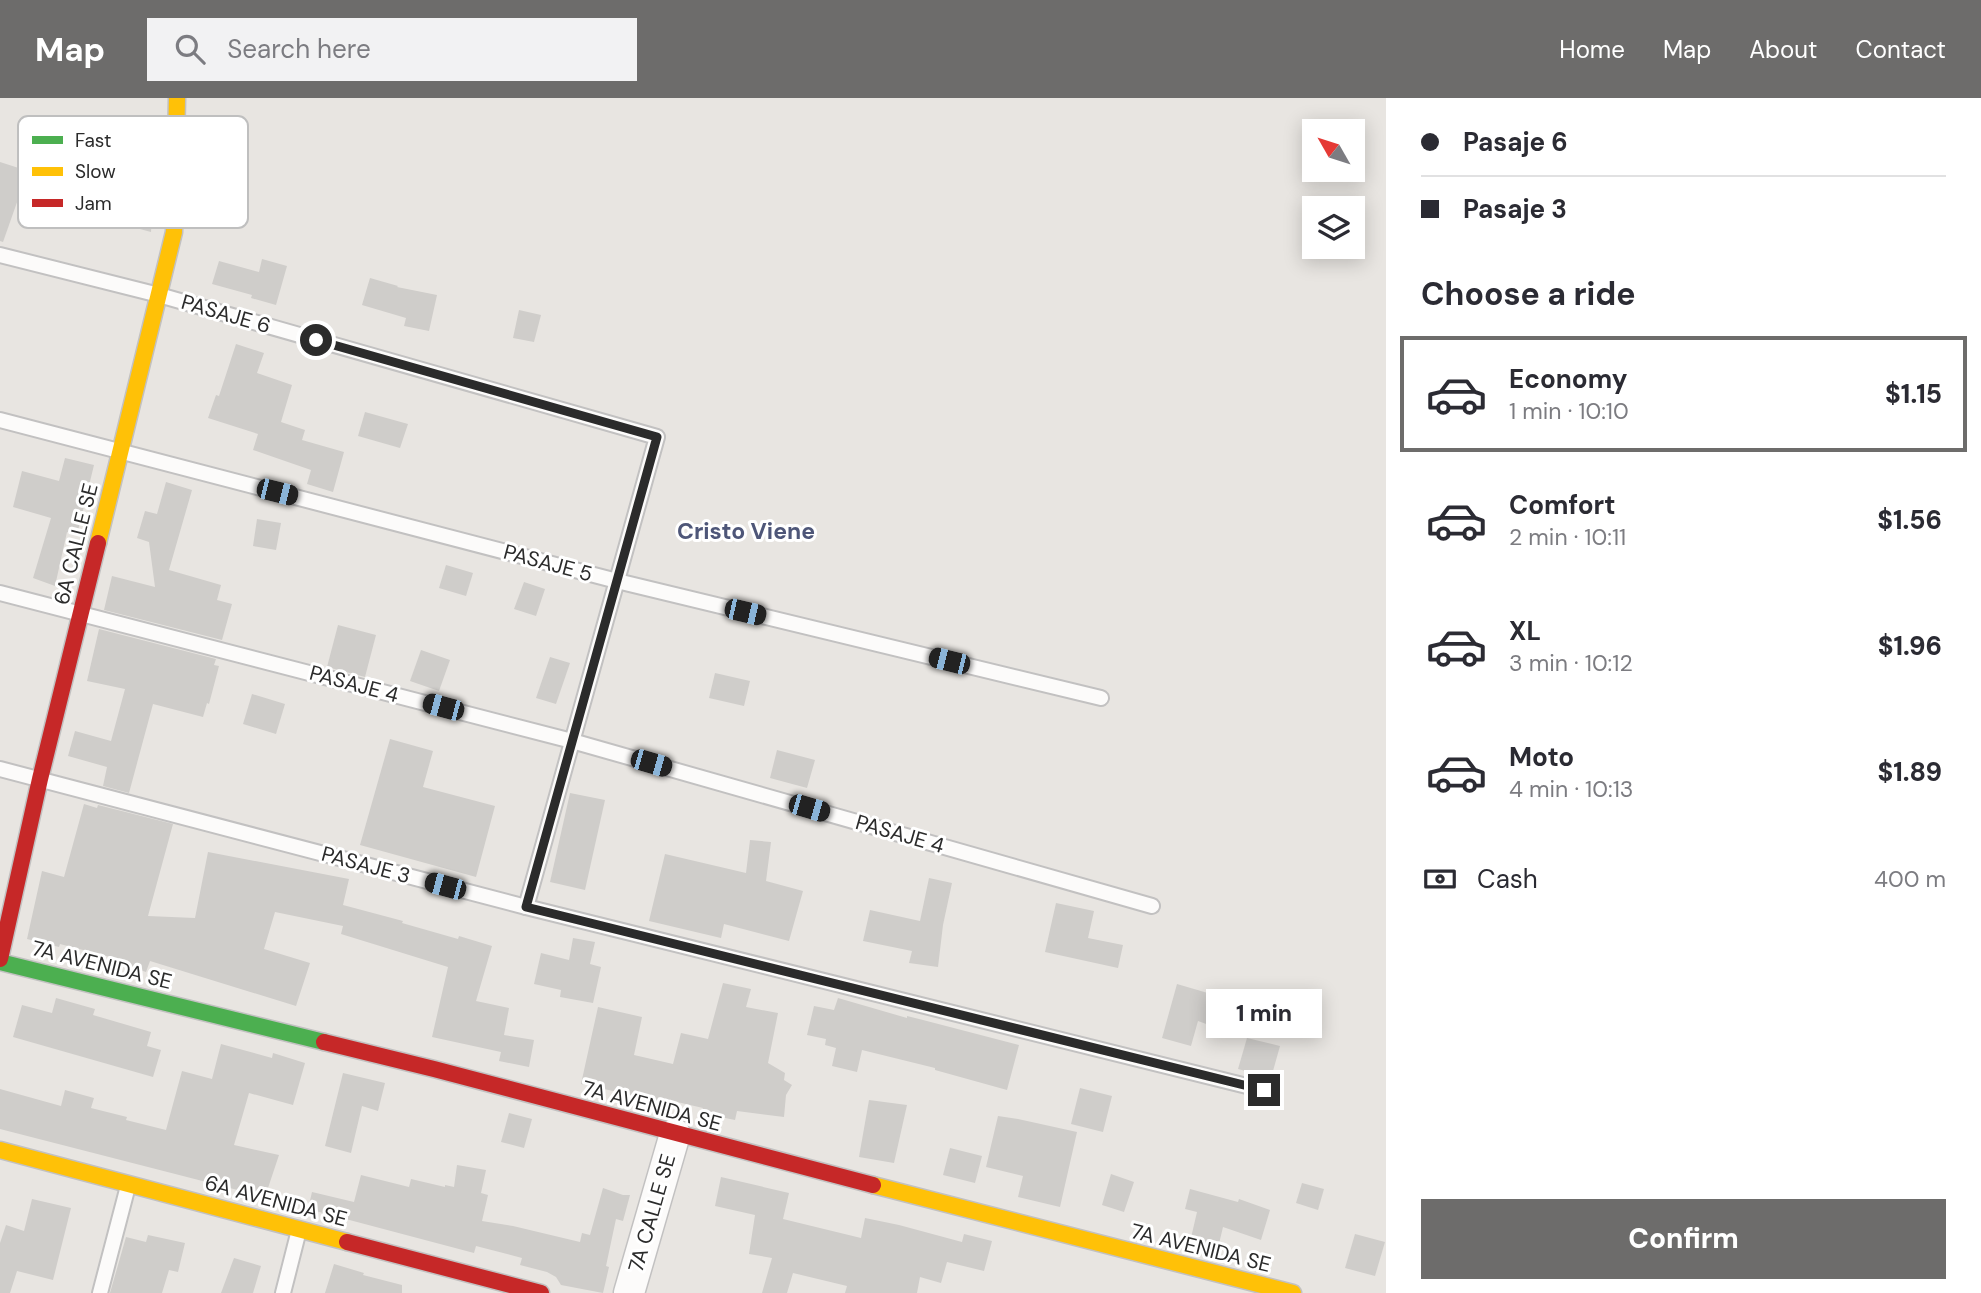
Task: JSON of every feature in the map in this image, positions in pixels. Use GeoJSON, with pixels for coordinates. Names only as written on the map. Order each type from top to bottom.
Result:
{"type":"FeatureCollection","features":[{"type":"Feature","properties":{"kind":"street","name":"6A CALLE SE"},"geometry":{"type":"LineString","coordinates":[[177,98],[177,116]]}},
{"type":"Feature","properties":{"kind":"street","name":"6A CALLE SE"},"geometry":{"type":"LineString","coordinates":[[0,960],[40,779],[174,228]]}},
{"type":"Feature","properties":{"kind":"street","name":"7A AVENIDA SE"},"geometry":{"type":"LineString","coordinates":[[0,960],[434,1069],[1293,1293]]}},
{"type":"Feature","properties":{"kind":"street","name":"7A CALLE SE"},"geometry":{"type":"LineString","coordinates":[[629,1293],[675,1134]]}},
{"type":"Feature","properties":{"kind":"street","name":"6A AVENIDA SE"},"geometry":{"type":"LineString","coordinates":[[0,1150],[300,1229],[447,1275],[541,1293]]}},
{"type":"Feature","properties":{"kind":"lane"},"geometry":{"type":"LineString","coordinates":[[0,255],[159,295]]}},
{"type":"Feature","properties":{"kind":"lane","name":"PASAJE 6"},"geometry":{"type":"LineString","coordinates":[[159,295],[657,437],[617,580]]}},
{"type":"Feature","properties":{"kind":"lane"},"geometry":{"type":"LineString","coordinates":[[0,420],[120,452]]}},
{"type":"Feature","properties":{"kind":"lane","name":"PASAJE 5"},"geometry":{"type":"LineString","coordinates":[[120,452],[617,580],[1101,698]]}},
{"type":"Feature","properties":{"kind":"lane"},"geometry":{"type":"LineString","coordinates":[[526,907],[617,580]]}},
{"type":"Feature","properties":{"kind":"lane","name":"PASAJE 4"},"geometry":{"type":"LineString","coordinates":[[0,593],[572,741],[1152,906]]}},
{"type":"Feature","properties":{"kind":"lane","name":"PASAJE 3"},"geometry":{"type":"LineString","coordinates":[[0,769],[526,907],[1264,1090]]}},
{"type":"Feature","properties":{"kind":"lane"},"geometry":{"type":"LineString","coordinates":[[100,1293],[129,1184]]}},
{"type":"Feature","properties":{"kind":"lane"},"geometry":{"type":"LineString","coordinates":[[283,1293],[300,1229]]}},
{"type":"Feature","properties":{"kind":"building"},"geometry":{"type":"Polygon","coordinates":[[[0,162],[18,168],[18,199],[3,242],[0,241],[0,162]]]}},
{"type":"Feature","properties":{"kind":"building"},"geometry":{"type":"Polygon","coordinates":[[[262,259],[287,266],[276,305],[212,284],[219,261],[259,272],[262,259]]]}},
{"type":"Feature","properties":{"kind":"building"},"geometry":{"type":"Polygon","coordinates":[[[370,278],[437,295],[429,331],[404,326],[406,318],[362,305],[370,278]]]}},
{"type":"Feature","properties":{"kind":"building"},"geometry":{"type":"Polygon","coordinates":[[[519,310],[541,315],[534,342],[513,338],[519,310]]]}},
{"type":"Feature","properties":{"kind":"building"},"geometry":{"type":"Polygon","coordinates":[[[236,344],[264,353],[257,373],[292,385],[281,422],[305,430],[302,440],[344,452],[333,492],[307,484],[311,470],[253,450],[258,434],[208,418],[216,395],[219,396],[236,344]]]}},
{"type":"Feature","properties":{"kind":"building"},"geometry":{"type":"Polygon","coordinates":[[[365,412],[408,424],[400,448],[358,436],[365,412]]]}},
{"type":"Feature","properties":{"kind":"building"},"geometry":{"type":"Polygon","coordinates":[[[65,458],[94,465],[77,535],[67,532],[55,586],[33,578],[51,518],[13,507],[22,471],[59,481],[65,458]]]}},
{"type":"Feature","properties":{"kind":"building"},"geometry":{"type":"Polygon","coordinates":[[[166,482],[192,490],[169,570],[221,585],[217,600],[232,604],[222,640],[104,610],[112,576],[155,587],[149,542],[137,538],[145,511],[157,514],[166,482]]]}},
{"type":"Feature","properties":{"kind":"building"},"geometry":{"type":"Polygon","coordinates":[[[257,519],[281,523],[276,550],[253,546],[257,519]]]}},
{"type":"Feature","properties":{"kind":"building"},"geometry":{"type":"Polygon","coordinates":[[[446,565],[473,573],[466,596],[439,588],[446,565]]]}},
{"type":"Feature","properties":{"kind":"building"},"geometry":{"type":"Polygon","coordinates":[[[524,582],[545,589],[536,616],[514,609],[524,582]]]}},
{"type":"Feature","properties":{"kind":"building"},"geometry":{"type":"Polygon","coordinates":[[[338,625],[376,635],[365,677],[327,667],[338,625]]]}},
{"type":"Feature","properties":{"kind":"building"},"geometry":{"type":"Polygon","coordinates":[[[99,629],[216,659],[214,665],[219,666],[203,717],[153,704],[129,793],[103,786],[107,767],[68,756],[75,731],[111,741],[125,689],[87,681],[99,629]]]}},
{"type":"Feature","properties":{"kind":"building"},"geometry":{"type":"Polygon","coordinates":[[[421,650],[450,660],[439,691],[410,681],[421,650]]]}},
{"type":"Feature","properties":{"kind":"building"},"geometry":{"type":"Polygon","coordinates":[[[550,657],[570,663],[556,704],[536,698],[550,657]]]}},
{"type":"Feature","properties":{"kind":"building"},"geometry":{"type":"Polygon","coordinates":[[[715,673],[750,681],[744,706],[709,698],[715,673]]]}},
{"type":"Feature","properties":{"kind":"building"},"geometry":{"type":"Polygon","coordinates":[[[252,694],[285,704],[276,734],[243,724],[252,694]]]}},
{"type":"Feature","properties":{"kind":"building"},"geometry":{"type":"Polygon","coordinates":[[[390,739],[433,751],[423,787],[495,806],[476,877],[360,845],[390,739]]]}},
{"type":"Feature","properties":{"kind":"building"},"geometry":{"type":"Polygon","coordinates":[[[777,750],[815,760],[807,788],[770,778],[777,750]]]}},
{"type":"Feature","properties":{"kind":"building"},"geometry":{"type":"Polygon","coordinates":[[[570,793],[605,800],[585,890],[550,882],[570,793]]]}},
{"type":"Feature","properties":{"kind":"building"},"geometry":{"type":"Polygon","coordinates":[[[84,804],[173,824],[148,916],[195,918],[208,852],[349,879],[343,905],[458,939],[459,936],[492,946],[476,1001],[509,1008],[504,1035],[534,1040],[529,1067],[499,1061],[501,1052],[432,1037],[448,967],[341,934],[343,926],[275,912],[264,949],[310,963],[296,1006],[150,961],[146,972],[113,961],[114,958],[60,944],[59,947],[27,939],[42,871],[64,877],[84,804]]]}},
{"type":"Feature","properties":{"kind":"building"},"geometry":{"type":"Polygon","coordinates":[[[750,840],[771,842],[766,881],[803,891],[789,941],[724,924],[721,938],[649,921],[665,854],[746,873],[750,840]]]}},
{"type":"Feature","properties":{"kind":"building"},"geometry":{"type":"Polygon","coordinates":[[[929,878],[952,883],[938,967],[909,963],[912,951],[863,941],[870,910],[920,921],[929,878]]]}},
{"type":"Feature","properties":{"kind":"building"},"geometry":{"type":"Polygon","coordinates":[[[1056,903],[1094,911],[1088,938],[1123,945],[1118,968],[1045,952],[1056,903]]]}},
{"type":"Feature","properties":{"kind":"building"},"geometry":{"type":"Polygon","coordinates":[[[573,938],[595,942],[590,964],[601,967],[593,1003],[560,997],[561,990],[534,984],[541,953],[569,960],[573,938]]]}},
{"type":"Feature","properties":{"kind":"building"},"geometry":{"type":"Polygon","coordinates":[[[723,983],[751,989],[746,1007],[778,1013],[768,1063],[785,1073],[784,1080],[792,1085],[786,1095],[784,1117],[737,1111],[735,1120],[701,1113],[703,1108],[581,1084],[598,1007],[642,1017],[634,1055],[673,1064],[681,1033],[708,1039],[723,983]]]}},
{"type":"Feature","properties":{"kind":"building"},"geometry":{"type":"Polygon","coordinates":[[[1177,984],[1218,996],[1209,1025],[1198,1021],[1191,1046],[1162,1038],[1177,984]]]}},
{"type":"Feature","properties":{"kind":"building"},"geometry":{"type":"Polygon","coordinates":[[[56,998],[95,1009],[93,1015],[151,1032],[147,1046],[161,1050],[153,1077],[13,1037],[22,1005],[52,1013],[56,998]]]}},
{"type":"Feature","properties":{"kind":"building"},"geometry":{"type":"Polygon","coordinates":[[[838,998],[1019,1045],[1007,1090],[862,1050],[857,1072],[832,1066],[836,1048],[825,1045],[826,1039],[807,1035],[814,1006],[834,1010],[838,998]]]}},
{"type":"Feature","properties":{"kind":"building"},"geometry":{"type":"Polygon","coordinates":[[[1247,1038],[1280,1046],[1271,1078],[1238,1069],[1247,1038]]]}},
{"type":"Feature","properties":{"kind":"building"},"geometry":{"type":"Polygon","coordinates":[[[221,1044],[272,1058],[273,1053],[305,1063],[293,1105],[249,1093],[234,1145],[279,1155],[265,1197],[0,1129],[0,1089],[61,1106],[65,1090],[94,1098],[91,1108],[166,1130],[182,1071],[212,1079],[221,1044]]]}},
{"type":"Feature","properties":{"kind":"building"},"geometry":{"type":"Polygon","coordinates":[[[343,1073],[385,1083],[378,1111],[362,1106],[351,1153],[325,1146],[343,1073]]]}},
{"type":"Feature","properties":{"kind":"building"},"geometry":{"type":"Polygon","coordinates":[[[1080,1088],[1112,1096],[1103,1132],[1071,1124],[1080,1088]]]}},
{"type":"Feature","properties":{"kind":"building"},"geometry":{"type":"Polygon","coordinates":[[[869,1100],[907,1105],[894,1163],[859,1157],[869,1100]]]}},
{"type":"Feature","properties":{"kind":"building"},"geometry":{"type":"Polygon","coordinates":[[[509,1113],[532,1119],[524,1148],[501,1142],[509,1113]]]}},
{"type":"Feature","properties":{"kind":"building"},"geometry":{"type":"Polygon","coordinates":[[[998,1116],[1077,1132],[1060,1207],[1018,1197],[1023,1176],[986,1167],[998,1116]]]}},
{"type":"Feature","properties":{"kind":"building"},"geometry":{"type":"Polygon","coordinates":[[[950,1148],[982,1156],[975,1183],[943,1175],[950,1148]]]}},
{"type":"Feature","properties":{"kind":"building"},"geometry":{"type":"Polygon","coordinates":[[[457,1165],[486,1170],[481,1193],[488,1195],[482,1221],[580,1242],[582,1233],[590,1235],[603,1188],[630,1195],[623,1221],[616,1219],[603,1293],[561,1285],[556,1277],[547,1272],[520,1265],[522,1258],[476,1246],[474,1253],[308,1209],[312,1192],[354,1202],[361,1175],[409,1187],[411,1179],[454,1187],[457,1165]]]}},
{"type":"Feature","properties":{"kind":"building"},"geometry":{"type":"Polygon","coordinates":[[[1111,1174],[1134,1182],[1124,1212],[1102,1205],[1111,1174]]]}},
{"type":"Feature","properties":{"kind":"building"},"geometry":{"type":"Polygon","coordinates":[[[721,1177],[789,1193],[783,1219],[861,1238],[865,1218],[962,1242],[964,1234],[992,1241],[984,1271],[947,1262],[941,1283],[920,1277],[917,1293],[845,1293],[847,1286],[793,1273],[787,1293],[762,1293],[772,1258],[749,1254],[755,1215],[715,1206],[721,1177]]]}},
{"type":"Feature","properties":{"kind":"building"},"geometry":{"type":"Polygon","coordinates":[[[1302,1183],[1324,1189],[1318,1210],[1296,1203],[1302,1183]]]}},
{"type":"Feature","properties":{"kind":"building"},"geometry":{"type":"Polygon","coordinates":[[[1190,1189],[1238,1202],[1239,1199],[1270,1210],[1261,1240],[1223,1227],[1218,1248],[1190,1242],[1197,1212],[1185,1209],[1190,1189]]]}},
{"type":"Feature","properties":{"kind":"building"},"geometry":{"type":"Polygon","coordinates":[[[32,1199],[71,1208],[53,1280],[17,1271],[10,1293],[0,1293],[0,1243],[6,1225],[24,1231],[32,1199]]]}},
{"type":"Feature","properties":{"kind":"building"},"geometry":{"type":"Polygon","coordinates":[[[1355,1234],[1385,1242],[1375,1276],[1345,1268],[1355,1234]]]}},
{"type":"Feature","properties":{"kind":"building"},"geometry":{"type":"Polygon","coordinates":[[[148,1235],[185,1243],[178,1272],[169,1270],[162,1293],[110,1293],[126,1237],[146,1242],[148,1235]]]}},
{"type":"Feature","properties":{"kind":"building"},"geometry":{"type":"Polygon","coordinates":[[[234,1258],[261,1266],[253,1293],[221,1293],[234,1258]]]}},
{"type":"Feature","properties":{"kind":"building"},"geometry":{"type":"Polygon","coordinates":[[[334,1264],[402,1285],[402,1293],[325,1293],[334,1264]]]}},
{"type":"Feature","properties":{"kind":"traffic: fast"},"geometry":{"type":"LineString","coordinates":[[0,962],[324,1042]]}},
{"type":"Feature","properties":{"kind":"traffic: slow"},"geometry":{"type":"LineString","coordinates":[[177,98],[177,116]]}},
{"type":"Feature","properties":{"kind":"traffic: slow"},"geometry":{"type":"LineString","coordinates":[[98,543],[174,228]]}},
{"type":"Feature","properties":{"kind":"traffic: slow"},"geometry":{"type":"LineString","coordinates":[[0,1150],[347,1242]]}},
{"type":"Feature","properties":{"kind":"traffic: slow"},"geometry":{"type":"LineString","coordinates":[[873,1185],[1293,1293]]}},
{"type":"Feature","properties":{"kind":"traffic: jam"},"geometry":{"type":"LineString","coordinates":[[0,959],[40,779],[98,543]]}},
{"type":"Feature","properties":{"kind":"traffic: jam"},"geometry":{"type":"LineString","coordinates":[[324,1042],[873,1185]]}},
{"type":"Feature","properties":{"kind":"traffic: jam"},"geometry":{"type":"LineString","coordinates":[[347,1242],[541,1293]]}},
{"type":"Feature","properties":{"kind":"district","name":"Cristo Viene"},"geometry":{"type":"Point","coordinates":[746,531]}},
{"type":"Feature","properties":{"kind":"route"},"geometry":{"type":"LineString","coordinates":[[316,340],[657,437],[526,907],[1264,1090]]}}]}
